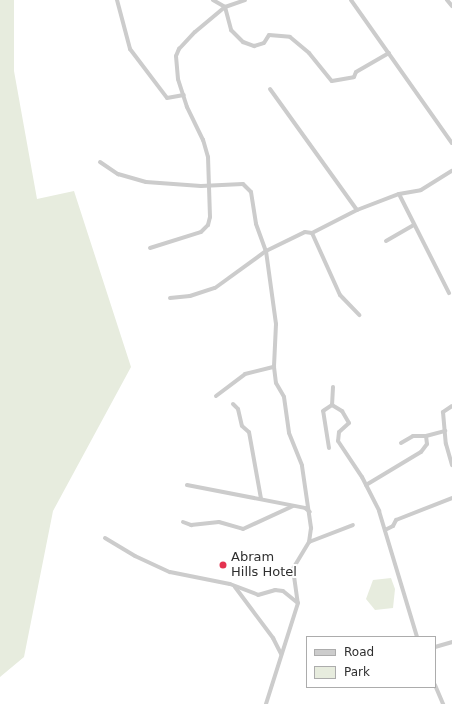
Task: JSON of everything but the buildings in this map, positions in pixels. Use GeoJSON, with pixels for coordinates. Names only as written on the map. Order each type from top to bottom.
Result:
{"type":"FeatureCollection","features":[{"type":"Feature","properties":{"kind":"street"},"geometry":{"type":"LineString","coordinates":[[117,0],[130,49],[167,98],[184,95]]}},
{"type":"Feature","properties":{"kind":"street"},"geometry":{"type":"LineString","coordinates":[[213,0],[225,8],[231,30],[243,42],[254,46],[264,43],[270,35],[290,37],[309,54],[332,81],[354,77],[356,72],[389,54]]}},
{"type":"Feature","properties":{"kind":"street"},"geometry":{"type":"LineString","coordinates":[[150,248],[201,232],[208,225],[210,184],[204,140],[187,107],[178,79],[178,51],[195,32],[225,8],[245,0]]}},
{"type":"Feature","properties":{"kind":"street"},"geometry":{"type":"LineString","coordinates":[[351,0],[452,143]]}},
{"type":"Feature","properties":{"kind":"street"},"geometry":{"type":"LineString","coordinates":[[447,0],[452,6]]}},
{"type":"Feature","properties":{"kind":"street"},"geometry":{"type":"LineString","coordinates":[[270,90],[357,210]]}},
{"type":"Feature","properties":{"kind":"street"},"geometry":{"type":"LineString","coordinates":[[100,162],[118,174],[146,182],[201,186],[210,184],[243,184],[251,192],[256,224],[266,251],[276,324],[274,367],[276,383],[284,397],[292,444],[302,466],[310,512],[310,542],[293,569],[298,603],[266,704]]}},
{"type":"Feature","properties":{"kind":"street"},"geometry":{"type":"LineString","coordinates":[[170,298],[190,296],[215,288],[266,251],[305,232],[312,233],[357,210],[399,194],[421,190],[452,171]]}},
{"type":"Feature","properties":{"kind":"street"},"geometry":{"type":"LineString","coordinates":[[399,194],[449,293]]}},
{"type":"Feature","properties":{"kind":"street"},"geometry":{"type":"LineString","coordinates":[[386,241],[414,226]]}},
{"type":"Feature","properties":{"kind":"street"},"geometry":{"type":"LineString","coordinates":[[312,233],[340,295],[359,315]]}},
{"type":"Feature","properties":{"kind":"street"},"geometry":{"type":"LineString","coordinates":[[216,396],[245,374],[274,367]]}},
{"type":"Feature","properties":{"kind":"street"},"geometry":{"type":"LineString","coordinates":[[332,405],[333,387]]}},
{"type":"Feature","properties":{"kind":"street"},"geometry":{"type":"LineString","coordinates":[[233,404],[238,409],[242,426],[249,432],[261,500]]}},
{"type":"Feature","properties":{"kind":"street"},"geometry":{"type":"LineString","coordinates":[[329,448],[323,411],[332,405]]}},
{"type":"Feature","properties":{"kind":"street"},"geometry":{"type":"LineString","coordinates":[[332,405],[342,411],[349,423],[339,432],[338,441],[366,485],[379,511],[417,636]]}},
{"type":"Feature","properties":{"kind":"street"},"geometry":{"type":"LineString","coordinates":[[452,406],[443,412],[445,431],[452,465]]}},
{"type":"Feature","properties":{"kind":"street"},"geometry":{"type":"LineString","coordinates":[[401,443],[413,436],[426,436],[445,431]]}},
{"type":"Feature","properties":{"kind":"street"},"geometry":{"type":"LineString","coordinates":[[366,485],[422,452],[427,444],[426,436]]}},
{"type":"Feature","properties":{"kind":"street"},"geometry":{"type":"LineString","coordinates":[[188,485],[305,508],[310,512]]}},
{"type":"Feature","properties":{"kind":"street"},"geometry":{"type":"LineString","coordinates":[[385,530],[393,526],[396,520],[452,498]]}},
{"type":"Feature","properties":{"kind":"street"},"geometry":{"type":"LineString","coordinates":[[305,508],[309,503]]}},
{"type":"Feature","properties":{"kind":"street"},"geometry":{"type":"LineString","coordinates":[[183,522],[191,525],[219,522],[243,529],[293,506]]}},
{"type":"Feature","properties":{"kind":"street"},"geometry":{"type":"LineString","coordinates":[[310,542],[353,524]]}},
{"type":"Feature","properties":{"kind":"street"},"geometry":{"type":"LineString","coordinates":[[105,538],[135,556],[170,572],[234,586],[258,596],[275,590],[283,592],[298,603]]}},
{"type":"Feature","properties":{"kind":"street"},"geometry":{"type":"LineString","coordinates":[[234,586],[273,638],[281,654]]}},
{"type":"Feature","properties":{"kind":"street"},"geometry":{"type":"LineString","coordinates":[[436,647],[452,642]]}},
{"type":"Feature","properties":{"kind":"street"},"geometry":{"type":"LineString","coordinates":[[436,687],[443,704]]}},
{"type":"Feature","properties":{"kind":"green space"},"geometry":{"type":"Polygon","coordinates":[[[0,0],[14,0],[14,71],[37,199],[74,191],[131,367],[53,511],[24,657],[0,677],[0,0]]]}},
{"type":"Feature","properties":{"kind":"green space"},"geometry":{"type":"Polygon","coordinates":[[[391,578],[395,589],[393,608],[375,610],[366,599],[373,580],[391,578]]]}},
{"type":"Feature","properties":{"kind":"place","name":"Abram Hills Hotel"},"geometry":{"type":"Point","coordinates":[223,565]}}]}
